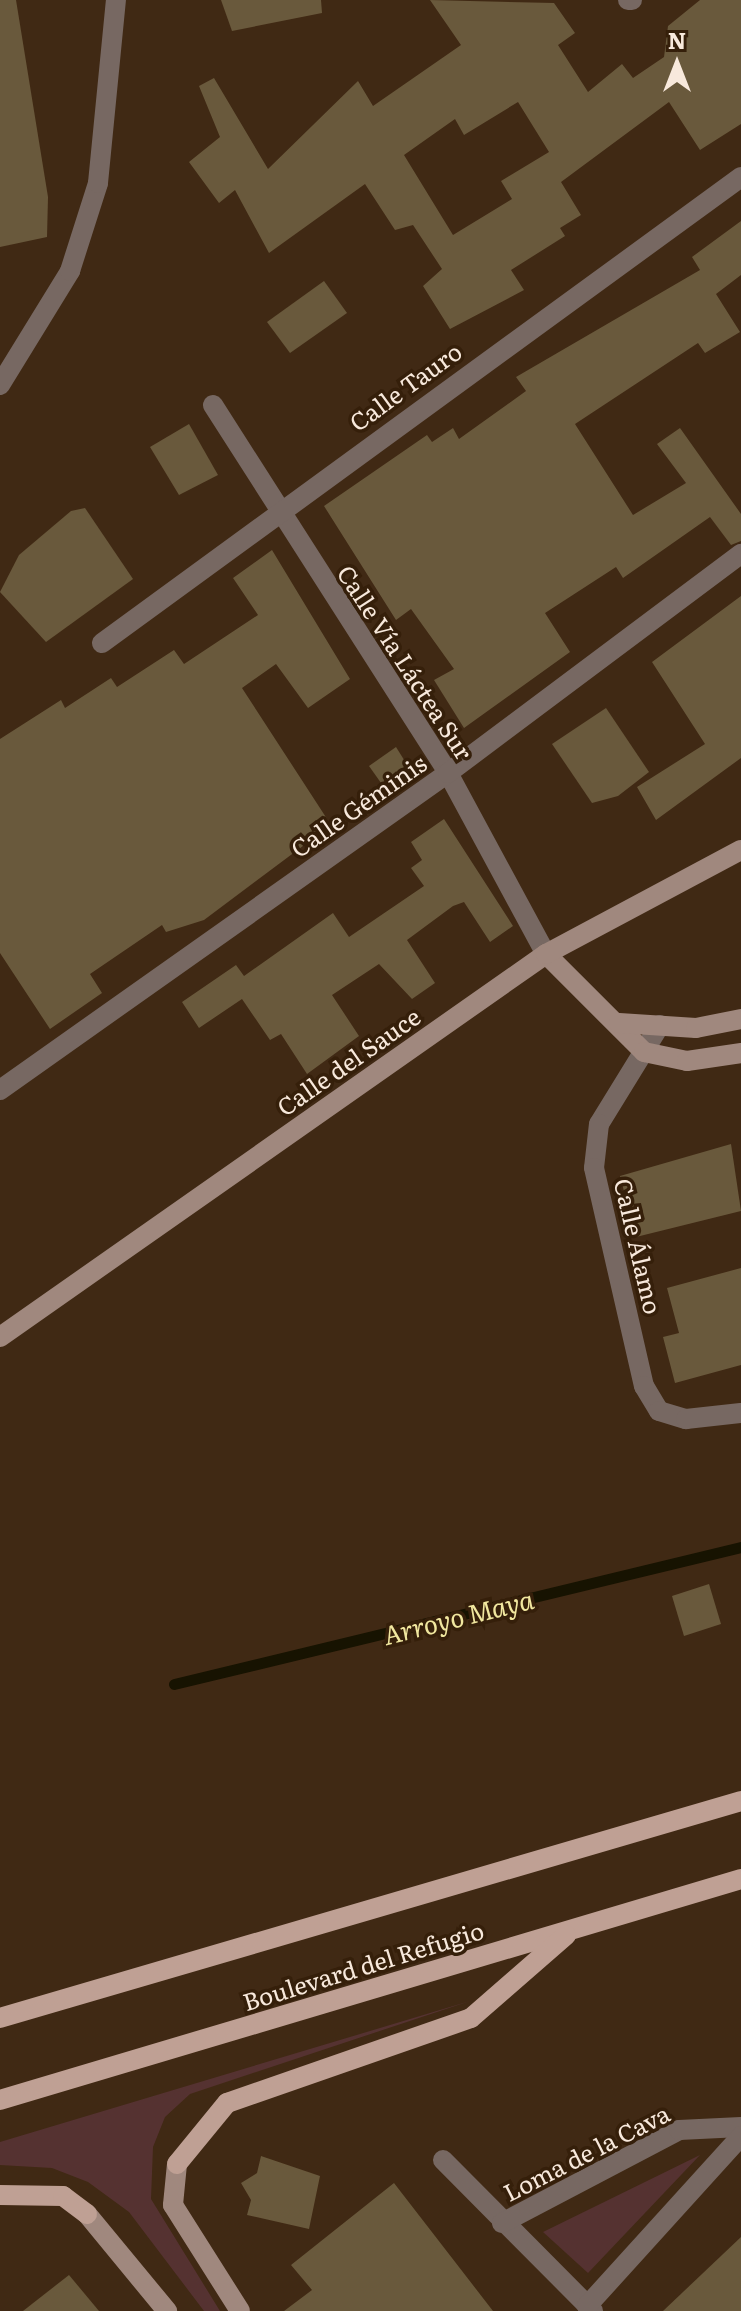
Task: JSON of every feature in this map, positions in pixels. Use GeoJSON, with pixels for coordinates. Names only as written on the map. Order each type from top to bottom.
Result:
{"type":"FeatureCollection","features":[{"type":"Feature","properties":{"kind":"main road","name":"Boulevard del Refugio"},"geometry":{"type":"LineString","coordinates":[[0,2018],[741,1801]]}},
{"type":"Feature","properties":{"kind":"main road","name":"Boulevard del Refugio"},"geometry":{"type":"LineString","coordinates":[[0,2100],[741,1879]]}},
{"type":"Feature","properties":{"kind":"main road"},"geometry":{"type":"LineString","coordinates":[[177,2164],[227,2103],[471,2018],[571,1931]]}},
{"type":"Feature","properties":{"kind":"main road"},"geometry":{"type":"LineString","coordinates":[[0,2195],[63,2196],[87,2214]]}},
{"type":"Feature","properties":{"kind":"street"},"geometry":{"type":"LineString","coordinates":[[0,385],[70,271],[98,183],[116,0]]}},
{"type":"Feature","properties":{"kind":"street","name":"Calle Tauro"},"geometry":{"type":"LineString","coordinates":[[102,643],[277,510],[741,177]]}},
{"type":"Feature","properties":{"kind":"street","name":"Calle Vía Láctea Sur"},"geometry":{"type":"LineString","coordinates":[[213,405],[277,510],[448,773],[546,954]]}},
{"type":"Feature","properties":{"kind":"street","name":"Calle Géminis"},"geometry":{"type":"LineString","coordinates":[[0,1090],[448,773],[741,554]]}},
{"type":"Feature","properties":{"kind":"street","name":"Calle del Sauce"},"geometry":{"type":"LineString","coordinates":[[0,1337],[546,954],[741,850]]}},
{"type":"Feature","properties":{"kind":"street"},"geometry":{"type":"LineString","coordinates":[[546,954],[619,1023],[644,1052],[687,1061],[741,1053]]}},
{"type":"Feature","properties":{"kind":"street"},"geometry":{"type":"LineString","coordinates":[[619,1023],[660,1025],[741,1019]]}},
{"type":"Feature","properties":{"kind":"street","name":"Calle Álamo"},"geometry":{"type":"LineString","coordinates":[[660,1025],[599,1124],[594,1168],[644,1386],[659,1411],[686,1419],[741,1413]]}},
{"type":"Feature","properties":{"kind":"street","name":"Loma de la Cava"},"geometry":{"type":"LineString","coordinates":[[502,2223],[679,2130],[741,2127]]}},
{"type":"Feature","properties":{"kind":"street"},"geometry":{"type":"LineString","coordinates":[[443,2160],[590,2309],[741,2136]]}},
{"type":"Feature","properties":{"kind":"street"},"geometry":{"type":"LineString","coordinates":[[177,2164],[173,2205],[240,2311]]}},
{"type":"Feature","properties":{"kind":"street"},"geometry":{"type":"LineString","coordinates":[[87,2214],[167,2311]]}},
{"type":"Feature","properties":{"kind":"shaded area"},"geometry":{"type":"Polygon","coordinates":[[[470,2001],[190,2094],[165,2117],[153,2147],[151,2199],[220,2311],[204,2311],[129,2212],[88,2182],[52,2168],[0,2165],[0,2142],[470,2001]]]}},
{"type":"Feature","properties":{"kind":"shaded area"},"geometry":{"type":"Polygon","coordinates":[[[700,2155],[588,2273],[543,2232],[700,2155]]]}},
{"type":"Feature","properties":{"kind":"building"},"geometry":{"type":"Polygon","coordinates":[[[0,0],[16,0],[48,197],[47,237],[0,247],[0,0]]]}},
{"type":"Feature","properties":{"kind":"building"},"geometry":{"type":"Polygon","coordinates":[[[221,0],[321,0],[322,13],[232,31],[221,0]]]}},
{"type":"Feature","properties":{"kind":"building"},"geometry":{"type":"Polygon","coordinates":[[[430,0],[554,3],[575,33],[558,45],[588,92],[622,64],[633,78],[664,57],[668,26],[700,0],[741,0],[741,124],[700,150],[669,102],[561,182],[581,215],[560,228],[565,236],[511,270],[524,290],[450,329],[423,286],[442,269],[413,225],[395,230],[365,184],[269,253],[235,190],[219,203],[189,162],[220,137],[199,86],[214,78],[268,169],[358,81],[373,106],[461,45],[430,0]],[[518,102],[464,135],[455,119],[404,155],[453,235],[512,199],[501,181],[549,152],[518,102]]]}},
{"type":"Feature","properties":{"kind":"building"},"geometry":{"type":"Polygon","coordinates":[[[741,221],[741,275],[716,294],[740,332],[705,353],[698,343],[575,424],[633,515],[686,483],[657,444],[680,428],[741,514],[741,541],[731,545],[710,517],[623,578],[616,567],[545,613],[570,652],[464,728],[434,680],[454,669],[411,609],[396,620],[324,506],[427,435],[432,442],[453,428],[459,439],[526,391],[516,377],[700,270],[692,257],[741,221]]]}},
{"type":"Feature","properties":{"kind":"building"},"geometry":{"type":"Polygon","coordinates":[[[324,281],[347,313],[290,353],[267,322],[324,281]]]}},
{"type":"Feature","properties":{"kind":"building"},"geometry":{"type":"Polygon","coordinates":[[[189,424],[218,475],[179,495],[150,447],[189,424]]]}},
{"type":"Feature","properties":{"kind":"building"},"geometry":{"type":"Polygon","coordinates":[[[85,508],[133,579],[46,642],[0,592],[19,555],[71,511],[85,508]]]}},
{"type":"Feature","properties":{"kind":"building"},"geometry":{"type":"Polygon","coordinates":[[[272,550],[350,679],[308,708],[276,664],[242,688],[331,825],[204,920],[166,932],[162,925],[90,974],[102,993],[50,1029],[0,953],[0,739],[61,700],[65,708],[111,678],[117,687],[174,650],[184,664],[258,615],[233,578],[272,550]]]}},
{"type":"Feature","properties":{"kind":"building"},"geometry":{"type":"Polygon","coordinates":[[[741,596],[741,758],[656,820],[637,787],[705,744],[652,662],[741,596]]]}},
{"type":"Feature","properties":{"kind":"building"},"geometry":{"type":"Polygon","coordinates":[[[606,708],[649,772],[618,796],[592,803],[552,744],[606,708]]]}},
{"type":"Feature","properties":{"kind":"building"},"geometry":{"type":"Polygon","coordinates":[[[396,747],[411,771],[386,790],[369,766],[396,747]]]}},
{"type":"Feature","properties":{"kind":"building"},"geometry":{"type":"Polygon","coordinates":[[[444,819],[513,926],[490,942],[464,902],[453,906],[407,940],[435,983],[412,999],[379,964],[332,995],[359,1036],[307,1074],[281,1034],[270,1040],[242,999],[199,1028],[182,1002],[236,965],[244,976],[333,913],[349,937],[424,886],[411,868],[422,860],[411,842],[444,819]]]}},
{"type":"Feature","properties":{"kind":"building"},"geometry":{"type":"Polygon","coordinates":[[[731,1144],[741,1211],[636,1237],[620,1176],[731,1144]]]}},
{"type":"Feature","properties":{"kind":"building"},"geometry":{"type":"Polygon","coordinates":[[[741,1268],[741,1365],[675,1383],[663,1337],[679,1333],[667,1288],[741,1268]]]}},
{"type":"Feature","properties":{"kind":"building"},"geometry":{"type":"Polygon","coordinates":[[[709,1584],[721,1624],[684,1636],[672,1596],[709,1584]]]}},
{"type":"Feature","properties":{"kind":"building"},"geometry":{"type":"Polygon","coordinates":[[[261,2156],[320,2176],[309,2229],[247,2215],[251,2200],[241,2183],[257,2173],[261,2156]]]}},
{"type":"Feature","properties":{"kind":"building"},"geometry":{"type":"Polygon","coordinates":[[[394,2183],[493,2311],[284,2311],[312,2290],[291,2265],[394,2183]]]}},
{"type":"Feature","properties":{"kind":"building"},"geometry":{"type":"Polygon","coordinates":[[[741,2237],[741,2311],[663,2311],[741,2237]]]}},
{"type":"Feature","properties":{"kind":"building"},"geometry":{"type":"Polygon","coordinates":[[[69,2275],[99,2311],[23,2311],[69,2275]]]}},
{"type":"Feature","properties":{"kind":"waterway","name":"Arroyo Maya"},"geometry":{"type":"LineString","coordinates":[[174,1684],[741,1547]]}}]}
